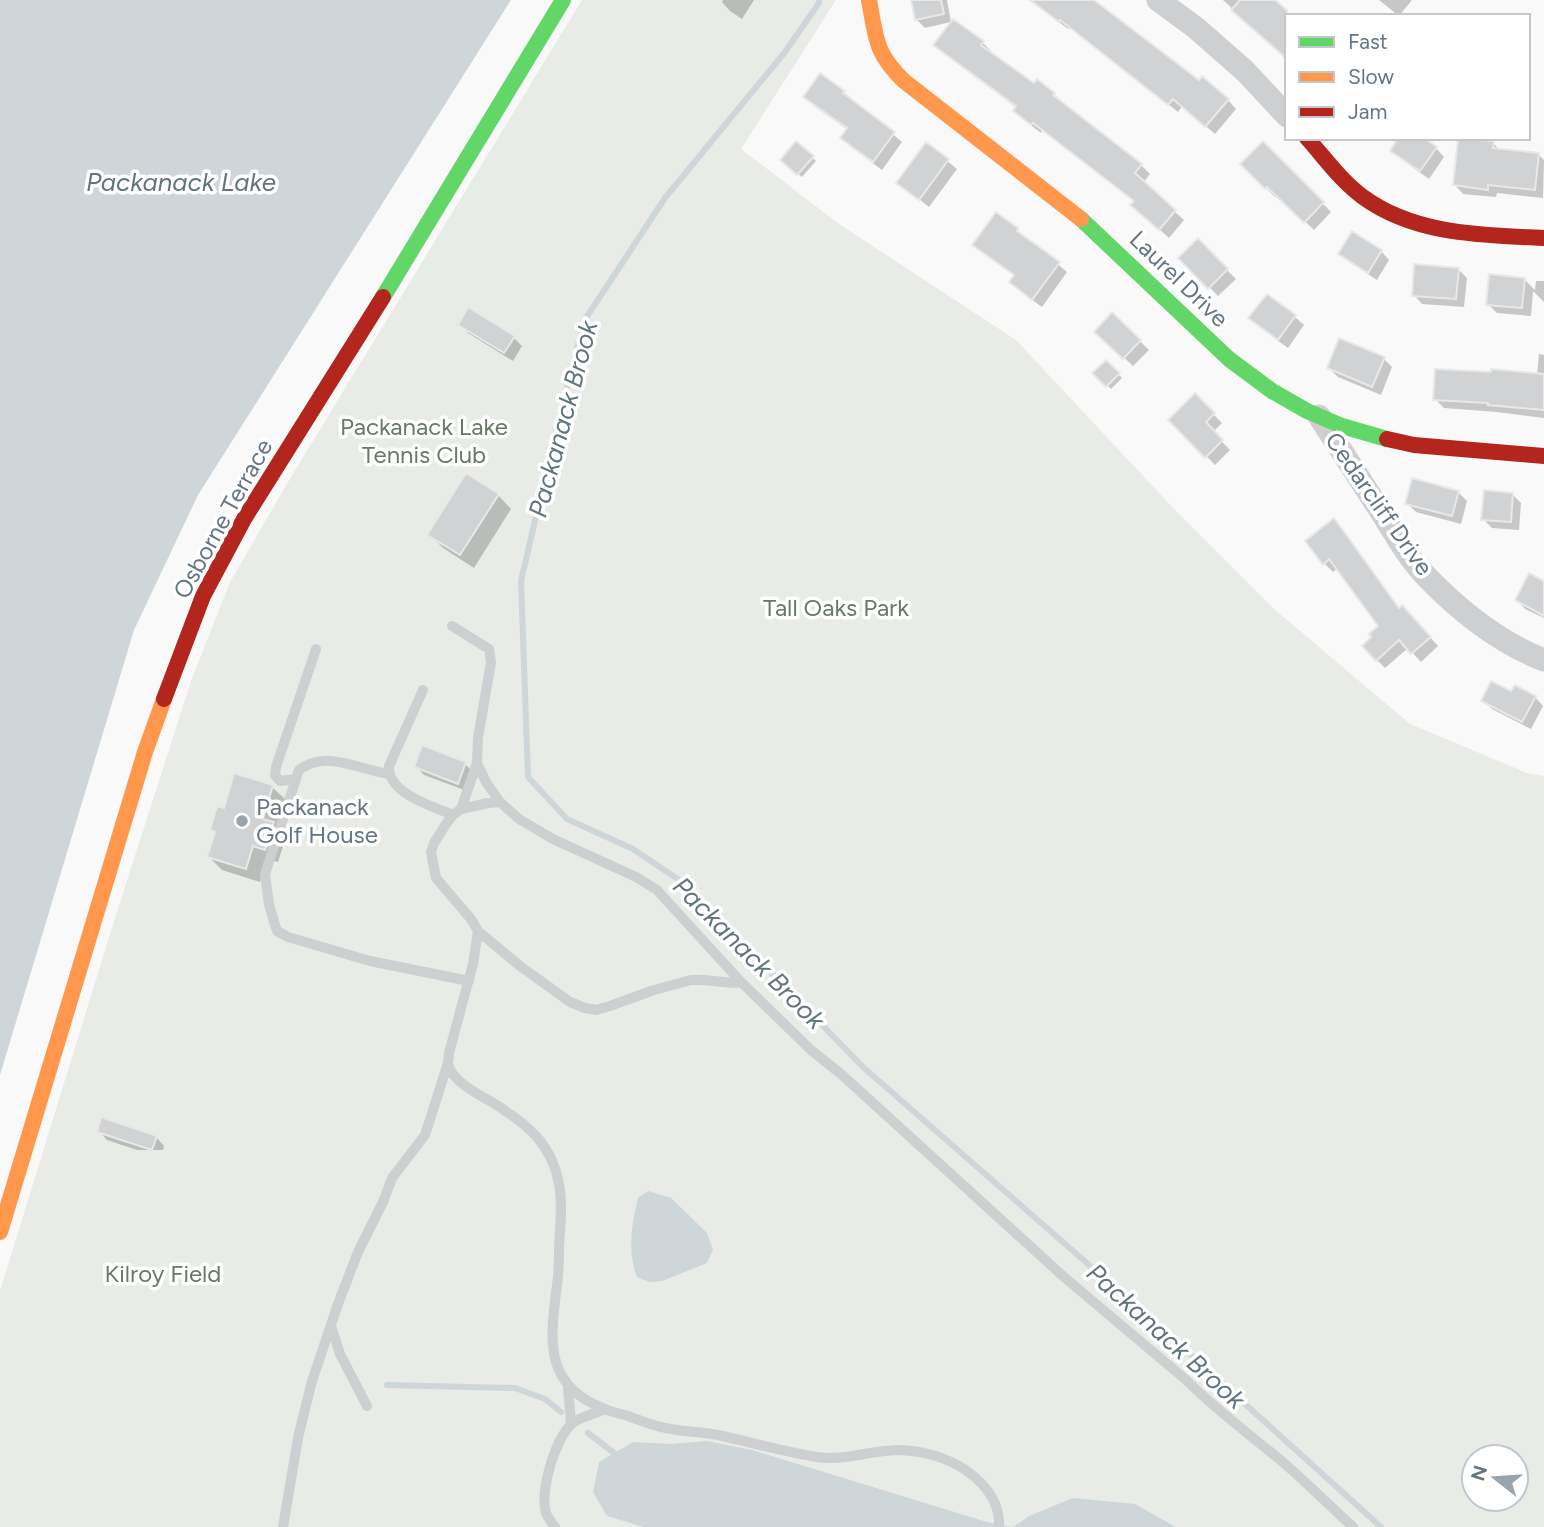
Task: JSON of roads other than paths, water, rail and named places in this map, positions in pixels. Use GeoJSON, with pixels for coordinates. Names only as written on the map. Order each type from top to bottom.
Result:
{"type":"FeatureCollection","features":[{"type":"Feature","properties":{"kind":"street","name":"Osborne Terrace"},"geometry":{"type":"LineString","coordinates":[[0,1232],[145,752],[184,641],[203,596],[244,519],[374,313],[563,0]]}},
{"type":"Feature","properties":{"kind":"street","name":"Laurel Drive"},"geometry":{"type":"LineString","coordinates":[[869,0],[874,37],[890,68],[1075,213],[1229,359],[1272,391],[1307,411],[1378,437],[1415,444],[1544,456]]}},
{"type":"Feature","properties":{"kind":"street"},"geometry":{"type":"LineString","coordinates":[[1158,0],[1196,28],[1245,71],[1285,114]]}},
{"type":"Feature","properties":{"kind":"street"},"geometry":{"type":"LineString","coordinates":[[1309,140],[1344,180],[1364,198],[1387,212],[1440,230],[1544,238]]}},
{"type":"Feature","properties":{"kind":"street","name":"Cedarcliff Drive"},"geometry":{"type":"LineString","coordinates":[[1319,416],[1422,572],[1498,637],[1544,660]]}},
{"type":"Feature","properties":{"kind":"lane"},"geometry":{"type":"LineString","coordinates":[[452,626],[489,649],[491,654],[478,738],[477,763],[457,812],[434,843],[431,852],[436,878],[478,931],[520,966],[570,1002],[585,1009],[596,1010],[681,982],[704,979],[741,982]]}},
{"type":"Feature","properties":{"kind":"lane"},"geometry":{"type":"LineString","coordinates":[[296,779],[280,781],[275,775],[276,767],[316,649]]}},
{"type":"Feature","properties":{"kind":"lane"},"geometry":{"type":"LineString","coordinates":[[388,774],[389,766],[423,690]]}},
{"type":"Feature","properties":{"kind":"lane"},"geometry":{"type":"LineString","coordinates":[[469,981],[370,961],[288,937],[277,931],[269,904],[265,873],[296,779],[304,766],[336,760],[365,770],[388,774],[409,796],[457,812],[500,802]]}},
{"type":"Feature","properties":{"kind":"lane"},"geometry":{"type":"LineString","coordinates":[[477,763],[500,802],[519,819],[553,839],[636,877],[657,890],[741,982],[811,1050],[841,1074],[1064,1277],[1283,1462],[1353,1527]]}},
{"type":"Feature","properties":{"kind":"lane"},"geometry":{"type":"LineString","coordinates":[[283,1527],[298,1438],[312,1381],[358,1252],[392,1178],[425,1135],[448,1063],[475,955],[478,931]]}},
{"type":"Feature","properties":{"kind":"lane"},"geometry":{"type":"LineString","coordinates":[[448,1063],[463,1084],[506,1111],[536,1137],[548,1152],[556,1169],[561,1204],[558,1283],[552,1336],[556,1362],[568,1387],[571,1424],[551,1463],[545,1486],[547,1514],[555,1527]]}},
{"type":"Feature","properties":{"kind":"lane"},"geometry":{"type":"LineString","coordinates":[[331,1326],[340,1354],[367,1406]]}},
{"type":"Feature","properties":{"kind":"lane"},"geometry":{"type":"LineString","coordinates":[[568,1387],[582,1398],[605,1409],[669,1429],[715,1435],[820,1458],[895,1450],[944,1458],[961,1466],[988,1490],[996,1506],[999,1524]]}},
{"type":"Feature","properties":{"kind":"lane"},"geometry":{"type":"LineString","coordinates":[[571,1424],[605,1409]]}},
{"type":"Feature","properties":{"kind":"water","name":"Packanack Lake"},"geometry":{"type":"Polygon","coordinates":[[[0,0],[511,0],[198,495],[134,630],[0,1075],[0,0]]]}},
{"type":"Feature","properties":{"kind":"water"},"geometry":{"type":"Polygon","coordinates":[[[648,1191],[671,1198],[707,1233],[713,1250],[707,1263],[662,1281],[649,1282],[637,1277],[631,1248],[632,1227],[638,1198],[648,1191]]]}},
{"type":"Feature","properties":{"kind":"water"},"geometry":{"type":"Polygon","coordinates":[[[707,1441],[752,1450],[987,1522],[1012,1527],[644,1527],[607,1516],[593,1492],[599,1462],[633,1442],[671,1444],[707,1441]]]}},
{"type":"Feature","properties":{"kind":"water"},"geometry":{"type":"Polygon","coordinates":[[[1073,1498],[1135,1504],[1176,1527],[1013,1527],[1029,1516],[1073,1498]]]}},
{"type":"Feature","properties":{"kind":"waterway","name":"Packanack Brook"},"geometry":{"type":"LineString","coordinates":[[819,0],[785,52],[665,198],[584,321],[521,581],[528,777],[567,819],[633,849],[685,884],[863,1067],[1161,1328],[1381,1527]]}},
{"type":"Feature","properties":{"kind":"waterway"},"geometry":{"type":"LineString","coordinates":[[387,1385],[515,1388],[545,1399],[561,1412]]}},
{"type":"Feature","properties":{"kind":"waterway"},"geometry":{"type":"LineString","coordinates":[[588,1433],[614,1453]]}},
{"type":"Feature","properties":{"kind":"place","name":"Packanack Golf House"},"geometry":{"type":"Point","coordinates":[242,821]}},
{"type":"Feature","properties":{"kind":"park label","name":"Packanack Lake Tennis Club"},"geometry":{"type":"Point","coordinates":[424,441]}},
{"type":"Feature","properties":{"kind":"park label","name":"Tall Oaks Park"},"geometry":{"type":"Point","coordinates":[836,608]}},
{"type":"Feature","properties":{"kind":"park label","name":"Kilroy Field"},"geometry":{"type":"Point","coordinates":[163,1274]}}]}
